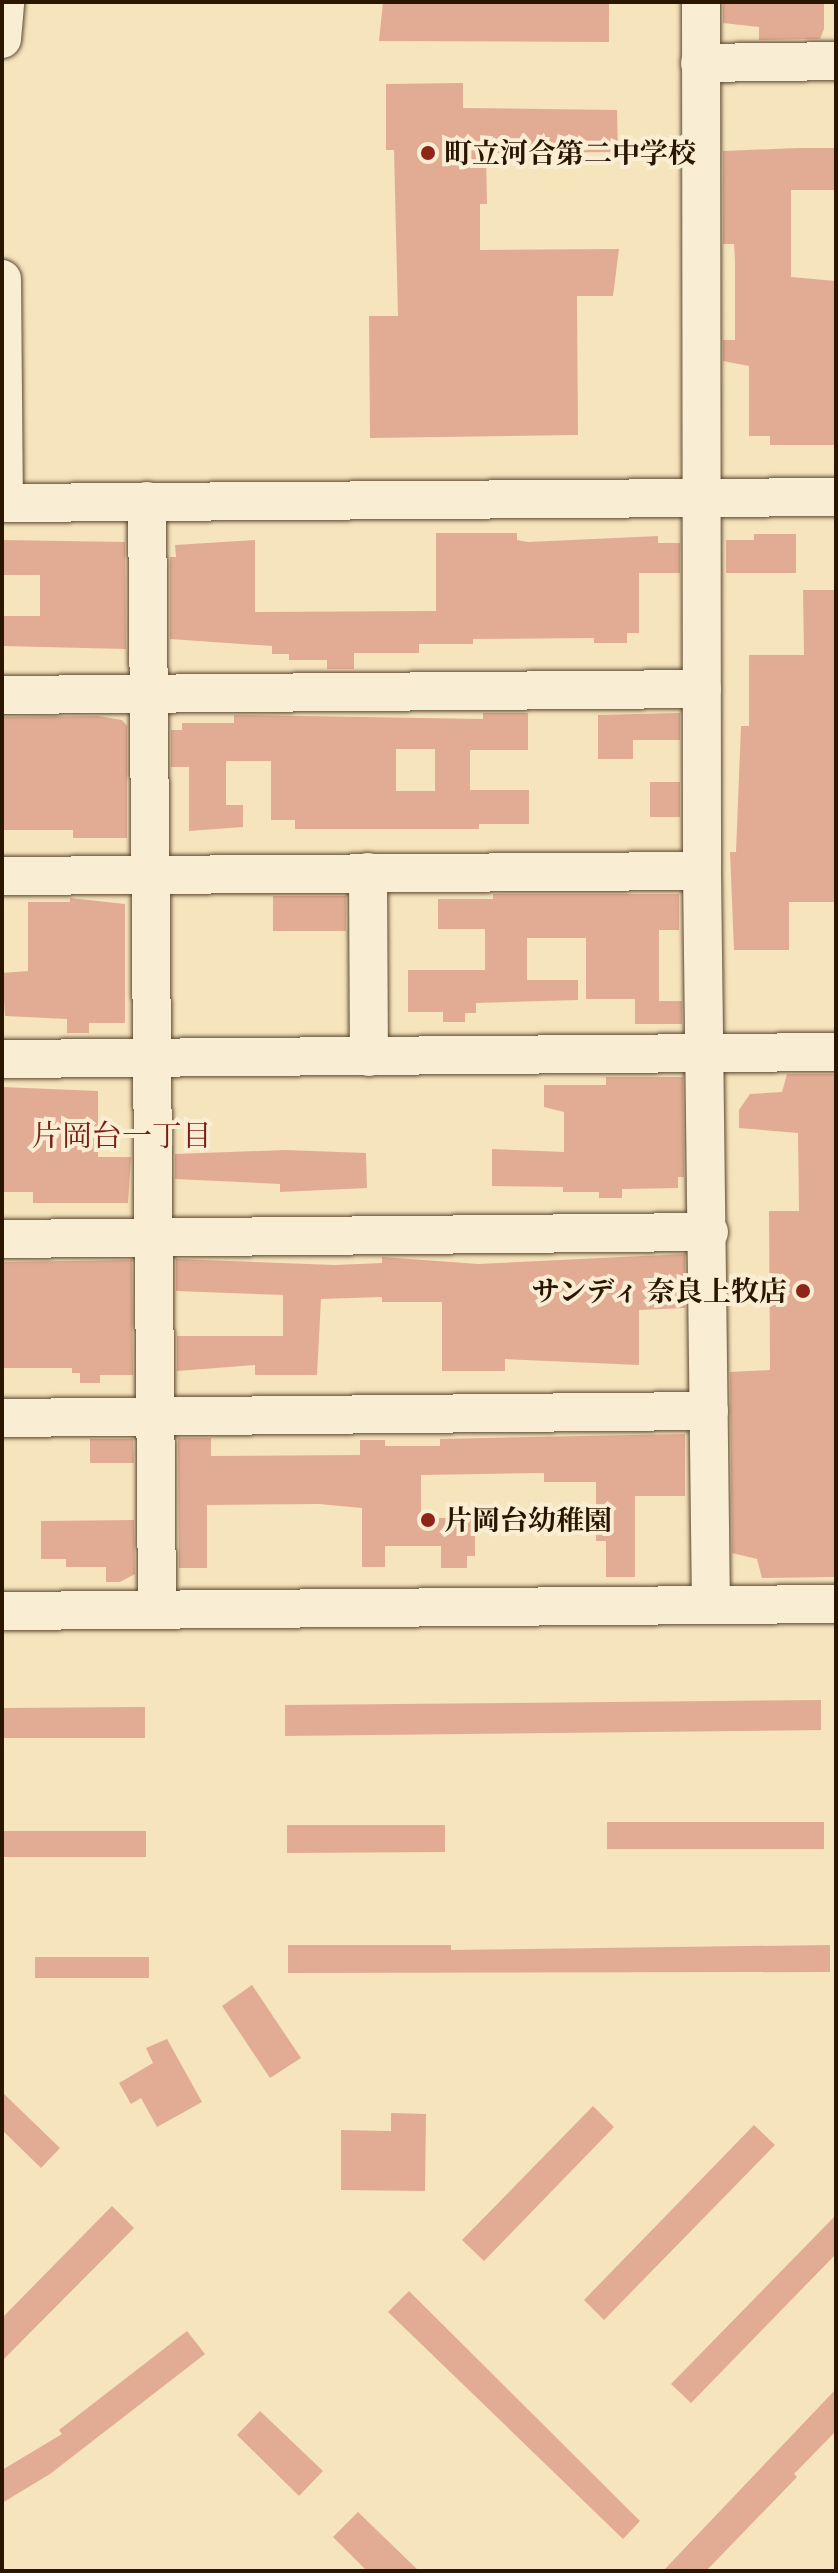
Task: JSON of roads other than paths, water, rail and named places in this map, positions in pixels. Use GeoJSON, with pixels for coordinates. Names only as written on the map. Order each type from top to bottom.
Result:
{"type":"FeatureCollection","features":[{"type":"Feature","properties":{"kind":"street"},"geometry":{"type":"LineString","coordinates":[[2,39],[5,2]]}},
{"type":"Feature","properties":{"kind":"street"},"geometry":{"type":"LineString","coordinates":[[701,2],[702,871],[709,1232],[711,1605]]}},
{"type":"Feature","properties":{"kind":"street"},"geometry":{"type":"LineString","coordinates":[[700,63],[836,61]]}},
{"type":"Feature","properties":{"kind":"street"},"geometry":{"type":"LineString","coordinates":[[2,279],[3,503],[836,497]]}},
{"type":"Feature","properties":{"kind":"street"},"geometry":{"type":"LineString","coordinates":[[147,501],[157,1610]]}},
{"type":"Feature","properties":{"kind":"street"},"geometry":{"type":"LineString","coordinates":[[2,695],[702,689]]}},
{"type":"Feature","properties":{"kind":"street"},"geometry":{"type":"LineString","coordinates":[[2,876],[702,871]]}},
{"type":"Feature","properties":{"kind":"street"},"geometry":{"type":"LineString","coordinates":[[368,872],[369,1057]]}},
{"type":"Feature","properties":{"kind":"street"},"geometry":{"type":"LineString","coordinates":[[2,1059],[836,1052]]}},
{"type":"Feature","properties":{"kind":"street"},"geometry":{"type":"LineString","coordinates":[[2,1239],[709,1232]]}},
{"type":"Feature","properties":{"kind":"street"},"geometry":{"type":"LineString","coordinates":[[2,1418],[709,1411]]}},
{"type":"Feature","properties":{"kind":"street"},"geometry":{"type":"LineString","coordinates":[[2,1611],[836,1604]]}},
{"type":"Feature","properties":{"kind":"place","name":"町立河合第二中学校"},"geometry":{"type":"Point","coordinates":[428,153]}},
{"type":"Feature","properties":{"kind":"place","name":"サンディ 奈良上牧店"},"geometry":{"type":"Point","coordinates":[803,1291]}},
{"type":"Feature","properties":{"kind":"place","name":"片岡台幼稚園"},"geometry":{"type":"Point","coordinates":[428,1520]}},
{"type":"Feature","properties":{"kind":"district","name":"片岡台一丁目"},"geometry":{"type":"Point","coordinates":[122,1136]}}]}
